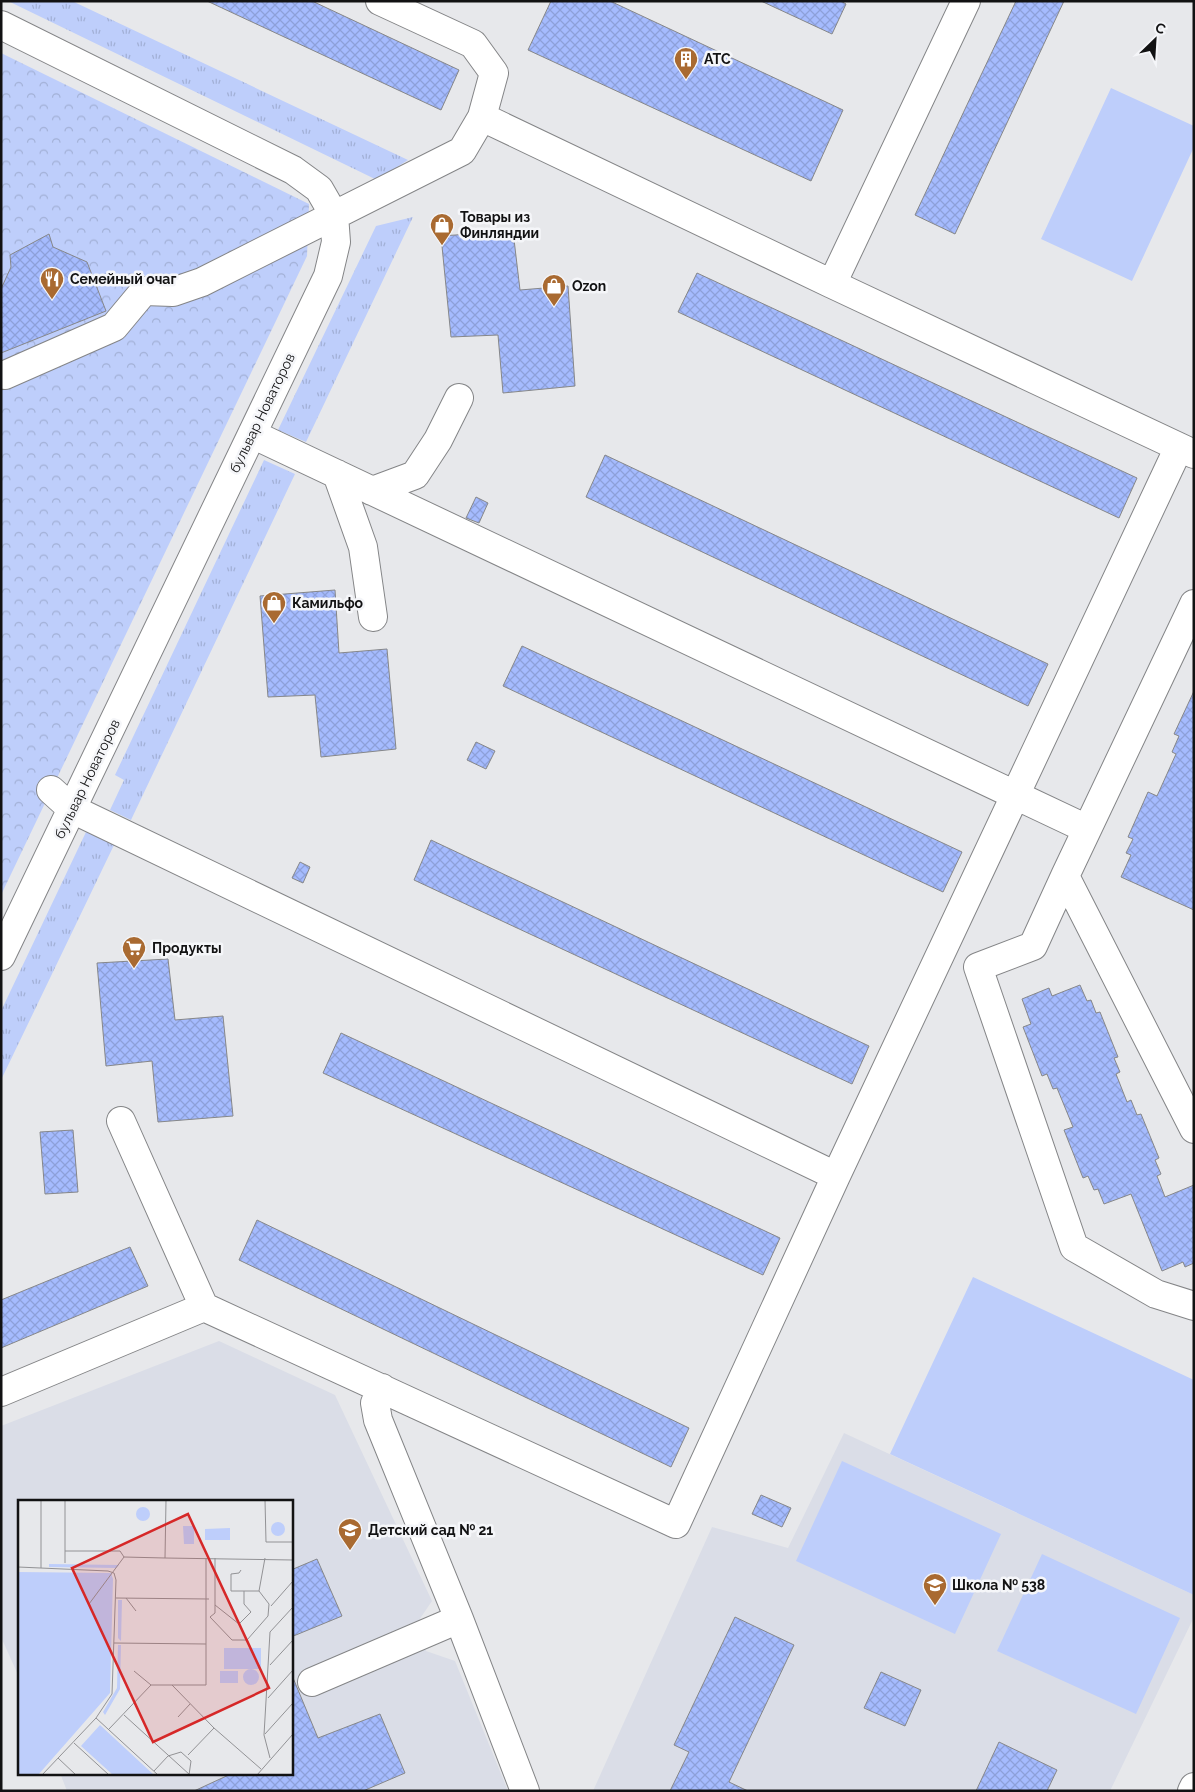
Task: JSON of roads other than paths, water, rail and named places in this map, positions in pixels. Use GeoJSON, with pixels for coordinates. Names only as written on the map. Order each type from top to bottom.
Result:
{"type":"FeatureCollection","features":[{"type":"Feature","properties":{"kind":"street"},"geometry":{"type":"LineString","coordinates":[[5,375],[114,327],[144,291],[173,292],[202,282],[462,151],[482,118],[494,73],[472,44],[380,1]]}},
{"type":"Feature","properties":{"kind":"street"},"geometry":{"type":"LineString","coordinates":[[832,284],[966,1]]}},
{"type":"Feature","properties":{"kind":"street","name":"бульвар Новаторов"},"geometry":{"type":"LineString","coordinates":[[1,25],[293,170],[319,189],[334,215],[336,242],[328,276],[1,956]]}},
{"type":"Feature","properties":{"kind":"street"},"geometry":{"type":"LineString","coordinates":[[121,1121],[204,1307],[676,1524],[836,1176],[1016,795],[1186,451],[482,118]]}},
{"type":"Feature","properties":{"kind":"street"},"geometry":{"type":"LineString","coordinates":[[372,490],[415,475],[438,440],[459,398]]}},
{"type":"Feature","properties":{"kind":"street"},"geometry":{"type":"LineString","coordinates":[[252,434],[1087,829]]}},
{"type":"Feature","properties":{"kind":"street"},"geometry":{"type":"LineString","coordinates":[[337,474],[363,547],[373,617]]}},
{"type":"Feature","properties":{"kind":"street"},"geometry":{"type":"LineString","coordinates":[[1194,604],[1064,876],[1033,946],[978,967],[1074,1247],[1156,1294],[1194,1306]]}},
{"type":"Feature","properties":{"kind":"street"},"geometry":{"type":"LineString","coordinates":[[51,790],[72,809],[836,1176]]}},
{"type":"Feature","properties":{"kind":"street"},"geometry":{"type":"LineString","coordinates":[[1064,876],[1194,1129]]}},
{"type":"Feature","properties":{"kind":"street"},"geometry":{"type":"LineString","coordinates":[[1,1392],[204,1307]]}},
{"type":"Feature","properties":{"kind":"street"},"geometry":{"type":"LineString","coordinates":[[382,1388],[375,1403],[378,1420],[459,1619],[525,1791]]}},
{"type":"Feature","properties":{"kind":"street"},"geometry":{"type":"LineString","coordinates":[[312,1682],[459,1619]]}},
{"type":"Feature","properties":{"kind":"street"},"geometry":{"type":"LineString","coordinates":[[1192,1791],[1194,1787]]}},
{"type":"Feature","properties":{"kind":"place","name":"АТС"},"geometry":{"type":"Point","coordinates":[686,80]}},
{"type":"Feature","properties":{"kind":"place","name":"Товары из Финляндии"},"geometry":{"type":"Point","coordinates":[442,246]}},
{"type":"Feature","properties":{"kind":"place","name":"Семейный очаг"},"geometry":{"type":"Point","coordinates":[52,300]}},
{"type":"Feature","properties":{"kind":"place","name":"Ozon"},"geometry":{"type":"Point","coordinates":[554,307]}},
{"type":"Feature","properties":{"kind":"place","name":"Камильфо"},"geometry":{"type":"Point","coordinates":[274,624]}},
{"type":"Feature","properties":{"kind":"place","name":"Продукты"},"geometry":{"type":"Point","coordinates":[134,969]}},
{"type":"Feature","properties":{"kind":"place","name":"Детский сад № 21"},"geometry":{"type":"Point","coordinates":[350,1551]}},
{"type":"Feature","properties":{"kind":"place","name":"Школа № 538"},"geometry":{"type":"Point","coordinates":[935,1606]}}]}
